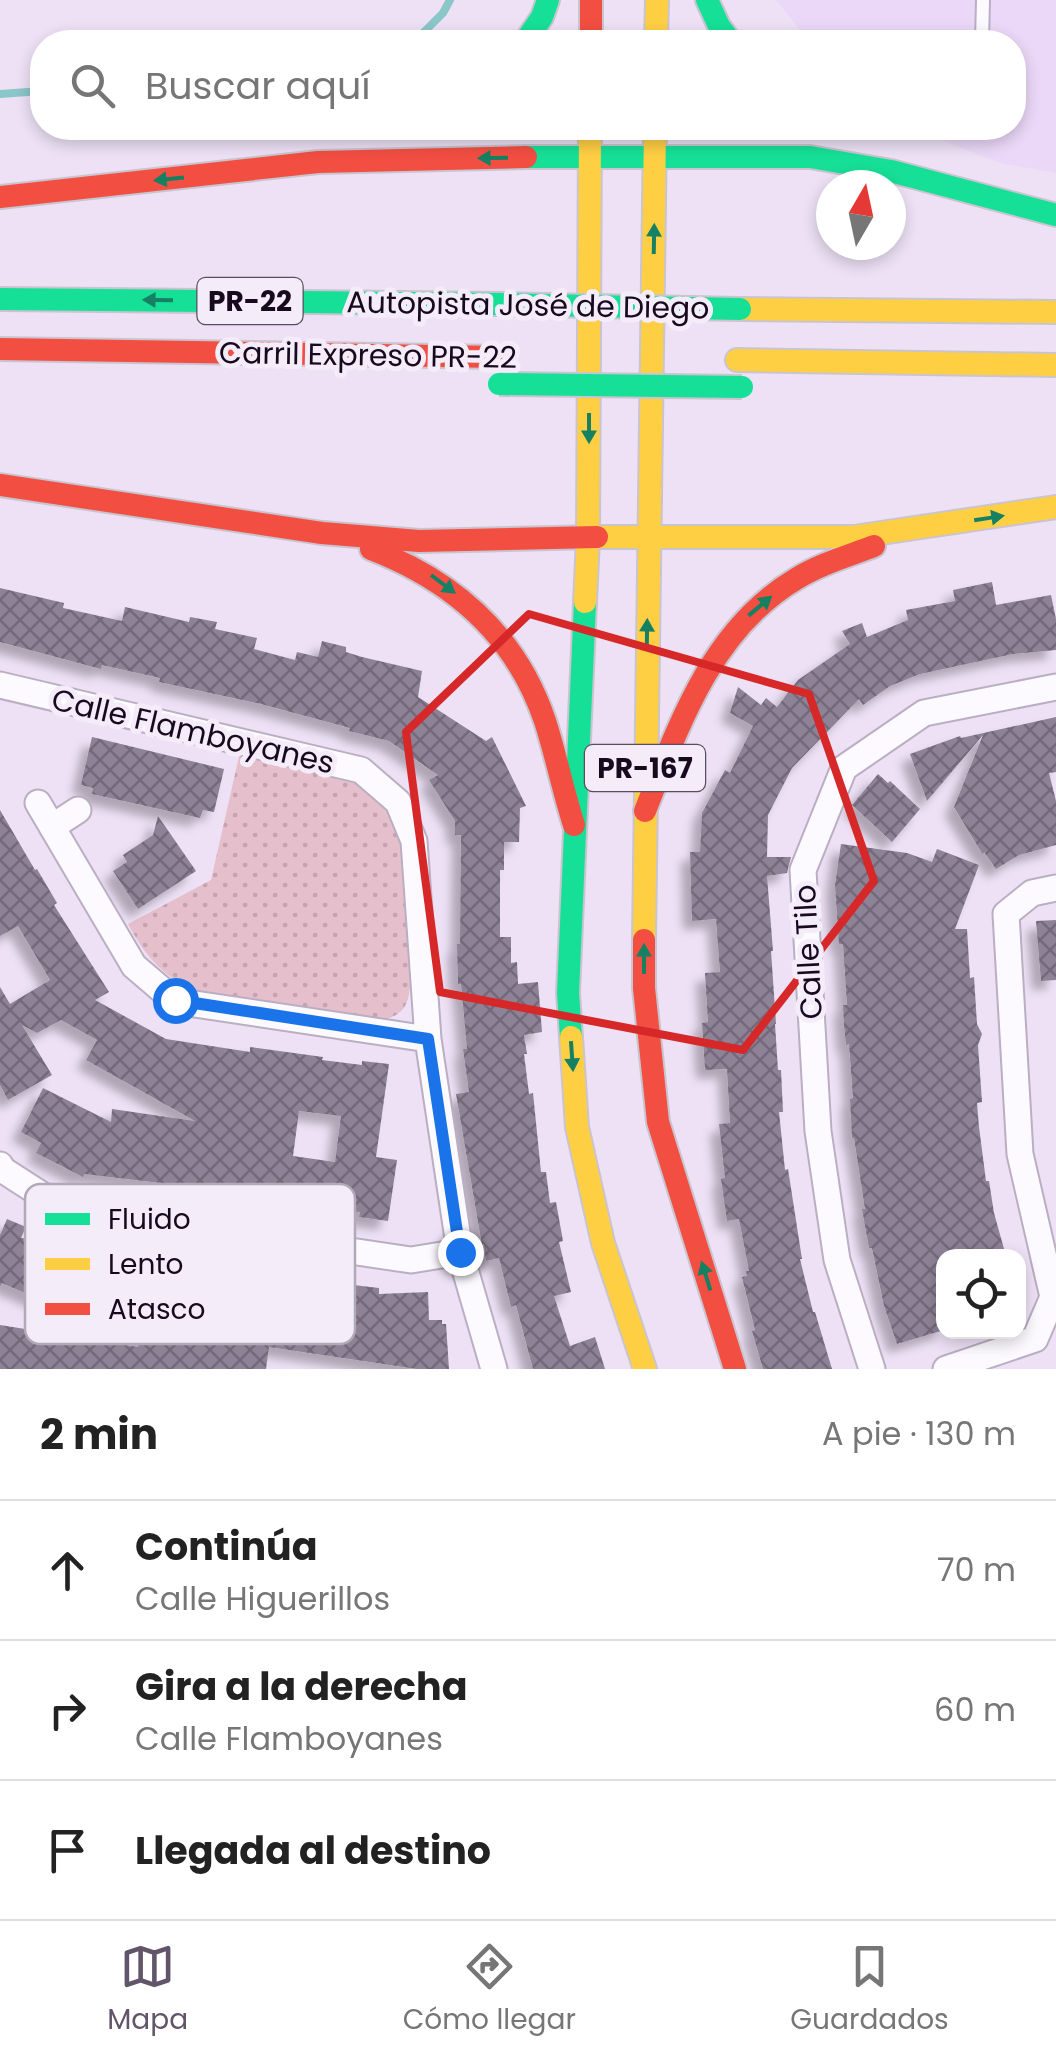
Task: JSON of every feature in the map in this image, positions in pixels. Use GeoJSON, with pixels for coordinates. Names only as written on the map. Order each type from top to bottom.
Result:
{"type":"FeatureCollection","features":[{"type":"Feature","properties":{"kind":"main road"},"geometry":{"type":"LineString","coordinates":[[533,30],[548,0]]}},
{"type":"Feature","properties":{"kind":"main road"},"geometry":{"type":"LineString","coordinates":[[591,0],[591,30]]}},
{"type":"Feature","properties":{"kind":"main road"},"geometry":{"type":"LineString","coordinates":[[656,0],[656,30]]}},
{"type":"Feature","properties":{"kind":"main road"},"geometry":{"type":"LineString","coordinates":[[707,0],[722,30]]}},
{"type":"Feature","properties":{"kind":"main road"},"geometry":{"type":"LineString","coordinates":[[318,162],[373,140]]}},
{"type":"Feature","properties":{"kind":"main road","name":"PR-167"},"geometry":{"type":"LineString","coordinates":[[590,140],[588,538],[568,992],[577,1127],[603,1244],[645,1369]]}},
{"type":"Feature","properties":{"kind":"main road","name":"PR-167"},"geometry":{"type":"LineString","coordinates":[[655,140],[644,988],[658,1122],[735,1369]]}},
{"type":"Feature","properties":{"kind":"main road"},"geometry":{"type":"LineString","coordinates":[[837,140],[889,170]]}},
{"type":"Feature","properties":{"kind":"main road"},"geometry":{"type":"LineString","coordinates":[[0,197],[318,162],[655,155],[810,157],[885,170]]}},
{"type":"Feature","properties":{"kind":"main road"},"geometry":{"type":"LineString","coordinates":[[906,175],[1056,216]]}},
{"type":"Feature","properties":{"kind":"main road","name":"Autopista José de Diego"},"geometry":{"type":"LineString","coordinates":[[0,299],[1056,312]]}},
{"type":"Feature","properties":{"kind":"main road","name":"Carril Expreso PR-22"},"geometry":{"type":"LineString","coordinates":[[0,330],[340,332]]}},
{"type":"Feature","properties":{"kind":"main road","name":"Carril Expreso PR-22"},"geometry":{"type":"LineString","coordinates":[[677,360],[628,359],[559,346],[629,334],[679,335]]}},
{"type":"Feature","properties":{"kind":"main road","name":"Carril Expreso PR-22"},"geometry":{"type":"LineString","coordinates":[[0,349],[509,357]]}},
{"type":"Feature","properties":{"kind":"main road"},"geometry":{"type":"LineString","coordinates":[[727,360],[1056,364]]}},
{"type":"Feature","properties":{"kind":"main road"},"geometry":{"type":"LineString","coordinates":[[489,384],[752,387]]}},
{"type":"Feature","properties":{"kind":"main road"},"geometry":{"type":"LineString","coordinates":[[0,484],[322,533],[420,541],[854,537],[1056,507]]}},
{"type":"Feature","properties":{"kind":"main road"},"geometry":{"type":"LineString","coordinates":[[645,811],[690,704],[714,658],[743,621],[794,580],[926,527]]}},
{"type":"Feature","properties":{"kind":"main road"},"geometry":{"type":"LineString","coordinates":[[322,533],[398,558],[432,575],[496,632],[521,670],[543,716],[574,825]]}},
{"type":"Feature","properties":{"kind":"street","name":"Calle Flamboyanes"},"geometry":{"type":"LineString","coordinates":[[0,685],[361,770],[398,802],[414,841],[428,1039],[460,1252],[494,1369]]}},
{"type":"Feature","properties":{"kind":"street","name":"Calle Tilo"},"geometry":{"type":"LineString","coordinates":[[872,1369],[836,1260],[821,1150],[803,870],[844,768],[924,713],[1056,688]]}},
{"type":"Feature","properties":{"kind":"street"},"geometry":{"type":"LineString","coordinates":[[38,803],[134,966],[175,1000],[428,1039]]}},
{"type":"Feature","properties":{"kind":"street"},"geometry":{"type":"LineString","coordinates":[[52,827],[78,810]]}},
{"type":"Feature","properties":{"kind":"street"},"geometry":{"type":"LineString","coordinates":[[946,1369],[1035,1339],[1052,1296],[1020,1154],[1006,914],[1032,893],[1056,888]]}},
{"type":"Feature","properties":{"kind":"street"},"geometry":{"type":"LineString","coordinates":[[0,1165],[25,1184]]}},
{"type":"Feature","properties":{"kind":"street"},"geometry":{"type":"LineString","coordinates":[[355,1252],[412,1260],[460,1252]]}},
{"type":"Feature","properties":{"kind":"lane"},"geometry":{"type":"LineString","coordinates":[[982,30],[983,0]]}},
{"type":"Feature","properties":{"kind":"highlighted area"},"geometry":{"type":"Polygon","coordinates":[[[529,614],[809,694],[874,881],[743,1050],[440,992],[406,732],[529,614]]]}},
{"type":"Feature","properties":{"kind":"shaded area"},"geometry":{"type":"Polygon","coordinates":[[[776,0],[1056,0],[1056,173],[1000,163],[941,140],[1026,140],[1026,30],[800,30],[776,0]]]}},
{"type":"Feature","properties":{"kind":"shaded area"},"geometry":{"type":"Polygon","coordinates":[[[240,752],[357,776],[375,788],[392,816],[404,853],[410,987],[406,1003],[397,1014],[387,1019],[198,992],[165,973],[134,936],[128,924],[211,880],[240,752]]]}},
{"type":"Feature","properties":{"kind":"building"},"geometry":{"type":"Polygon","coordinates":[[[992,582],[996,605],[1051,595],[1056,650],[1013,654],[920,674],[890,686],[863,705],[859,699],[792,768],[768,815],[767,857],[791,857],[787,873],[767,876],[785,1170],[788,1169],[800,1259],[832,1369],[763,1369],[742,1277],[749,1271],[739,1219],[727,1221],[721,1179],[725,1178],[719,1124],[730,1123],[727,1069],[705,1070],[705,973],[720,972],[716,919],[692,921],[690,852],[700,852],[702,813],[725,770],[730,773],[753,726],[730,713],[738,687],[761,705],[766,698],[777,707],[798,680],[850,644],[842,631],[862,623],[867,637],[908,620],[906,610],[955,601],[953,590],[992,582]]]}},
{"type":"Feature","properties":{"kind":"building"},"geometry":{"type":"Polygon","coordinates":[[[0,588],[122,621],[125,607],[189,622],[190,617],[217,622],[215,629],[257,638],[254,649],[295,660],[297,652],[318,657],[322,641],[346,647],[346,652],[422,671],[418,697],[486,741],[492,737],[526,806],[520,808],[519,842],[504,842],[500,937],[511,937],[511,963],[517,962],[518,984],[538,982],[542,1032],[524,1035],[524,1054],[529,1094],[533,1093],[541,1172],[546,1172],[550,1203],[556,1202],[563,1241],[559,1242],[571,1292],[554,1296],[570,1346],[595,1337],[605,1369],[533,1369],[499,1258],[486,1261],[456,1094],[469,1092],[458,984],[461,835],[455,835],[455,821],[429,780],[438,775],[389,741],[349,731],[350,728],[159,682],[160,678],[102,665],[101,669],[0,642],[0,588]]]}},
{"type":"Feature","properties":{"kind":"building"},"geometry":{"type":"Polygon","coordinates":[[[1056,717],[1056,772],[1049,773],[1056,801],[1056,845],[1019,855],[996,869],[954,807],[983,735],[927,801],[910,754],[960,736],[1056,717]]]}},
{"type":"Feature","properties":{"kind":"building"},"geometry":{"type":"Polygon","coordinates":[[[92,737],[224,769],[214,812],[203,810],[200,818],[92,794],[93,788],[81,785],[92,737]]]}},
{"type":"Feature","properties":{"kind":"building"},"geometry":{"type":"Polygon","coordinates":[[[878,774],[920,809],[892,842],[852,805],[878,774]]]}},
{"type":"Feature","properties":{"kind":"building"},"geometry":{"type":"Polygon","coordinates":[[[0,810],[109,992],[95,1000],[166,1039],[250,1052],[250,1047],[362,1065],[362,1061],[389,1064],[376,1157],[397,1160],[388,1221],[359,1217],[360,1212],[355,1212],[355,1184],[170,1184],[84,1174],[83,1177],[36,1153],[41,1143],[21,1132],[43,1088],[111,1122],[112,1109],[195,1121],[86,1060],[97,1040],[61,1020],[37,1033],[22,1025],[52,1075],[8,1100],[0,1085],[0,987],[10,1004],[50,980],[18,926],[0,936],[0,810]],[[299,1111],[293,1156],[335,1162],[341,1116],[299,1111]]]}},
{"type":"Feature","properties":{"kind":"building"},"geometry":{"type":"Polygon","coordinates":[[[158,816],[196,871],[138,909],[113,871],[127,862],[123,855],[153,835],[158,816]]]}},
{"type":"Feature","properties":{"kind":"building"},"geometry":{"type":"Polygon","coordinates":[[[841,844],[907,853],[932,862],[937,849],[979,865],[955,929],[967,929],[970,978],[974,977],[977,1024],[982,1034],[978,1045],[982,1102],[977,1103],[979,1127],[986,1181],[1004,1249],[936,1249],[936,1332],[897,1344],[869,1248],[852,1138],[843,944],[839,944],[835,885],[841,844]]]}},
{"type":"Feature","properties":{"kind":"building"},"geometry":{"type":"Polygon","coordinates":[[[1056,920],[1056,980],[1041,981],[1036,921],[1056,920]]]}},
{"type":"Feature","properties":{"kind":"building"},"geometry":{"type":"Polygon","coordinates":[[[7,1219],[25,1227],[21,1238],[25,1239],[25,1293],[2,1283],[0,1287],[0,1235],[7,1219]]]}},
{"type":"Feature","properties":{"kind":"building"},"geometry":{"type":"Polygon","coordinates":[[[355,1285],[379,1288],[379,1294],[428,1292],[429,1320],[446,1324],[449,1369],[417,1369],[269,1347],[266,1369],[0,1369],[0,1325],[25,1329],[25,1344],[355,1344],[355,1285]]]}},
{"type":"Feature","properties":{"kind":"waterway"},"geometry":{"type":"LineString","coordinates":[[426,30],[450,0]]}},
{"type":"Feature","properties":{"kind":"waterway"},"geometry":{"type":"LineString","coordinates":[[0,94],[30,92]]}},
{"type":"Feature","properties":{"kind":"traffic: fast"},"geometry":{"type":"LineString","coordinates":[[533,30],[548,0]]}},
{"type":"Feature","properties":{"kind":"traffic: fast"},"geometry":{"type":"LineString","coordinates":[[707,0],[722,30]]}},
{"type":"Feature","properties":{"kind":"traffic: fast"},"geometry":{"type":"LineString","coordinates":[[526,157],[810,157],[891,171],[1056,215]]}},
{"type":"Feature","properties":{"kind":"traffic: fast"},"geometry":{"type":"LineString","coordinates":[[0,299],[501,304]]}},
{"type":"Feature","properties":{"kind":"traffic: fast"},"geometry":{"type":"LineString","coordinates":[[501,304],[740,309]]}},
{"type":"Feature","properties":{"kind":"traffic: fast"},"geometry":{"type":"LineString","coordinates":[[499,384],[742,387]]}},
{"type":"Feature","properties":{"kind":"traffic: fast"},"geometry":{"type":"LineString","coordinates":[[571,1037],[568,993],[585,602]]}},
{"type":"Feature","properties":{"kind":"traffic: slow"},"geometry":{"type":"LineString","coordinates":[[656,30],[657,0]]}},
{"type":"Feature","properties":{"kind":"traffic: slow"},"geometry":{"type":"LineString","coordinates":[[585,602],[590,140]]}},
{"type":"Feature","properties":{"kind":"traffic: slow"},"geometry":{"type":"LineString","coordinates":[[644,940],[655,140]]}},
{"type":"Feature","properties":{"kind":"traffic: slow"},"geometry":{"type":"LineString","coordinates":[[740,309],[1056,312]]}},
{"type":"Feature","properties":{"kind":"traffic: slow"},"geometry":{"type":"LineString","coordinates":[[737,360],[1056,365]]}},
{"type":"Feature","properties":{"kind":"traffic: slow"},"geometry":{"type":"LineString","coordinates":[[597,537],[854,537],[1056,507]]}},
{"type":"Feature","properties":{"kind":"traffic: slow"},"geometry":{"type":"LineString","coordinates":[[571,1037],[577,1127],[603,1243],[645,1369]]}},
{"type":"Feature","properties":{"kind":"traffic: jam"},"geometry":{"type":"LineString","coordinates":[[591,0],[591,30]]}},
{"type":"Feature","properties":{"kind":"traffic: jam"},"geometry":{"type":"LineString","coordinates":[[0,197],[318,162],[526,157]]}},
{"type":"Feature","properties":{"kind":"traffic: jam"},"geometry":{"type":"LineString","coordinates":[[0,349],[499,357]]}},
{"type":"Feature","properties":{"kind":"traffic: jam"},"geometry":{"type":"LineString","coordinates":[[0,485],[322,533],[419,541],[597,537]]}},
{"type":"Feature","properties":{"kind":"traffic: jam"},"geometry":{"type":"LineString","coordinates":[[645,811],[702,681],[742,624],[796,579],[874,546]]}},
{"type":"Feature","properties":{"kind":"traffic: jam"},"geometry":{"type":"LineString","coordinates":[[371,549],[429,577],[455,595],[499,637],[533,690],[574,825]]}},
{"type":"Feature","properties":{"kind":"traffic: jam"},"geometry":{"type":"LineString","coordinates":[[644,940],[644,988],[658,1122],[735,1369]]}},
{"type":"Feature","properties":{"kind":"route"},"geometry":{"type":"LineString","coordinates":[[175,1000],[428,1039],[460,1252]]}}]}
